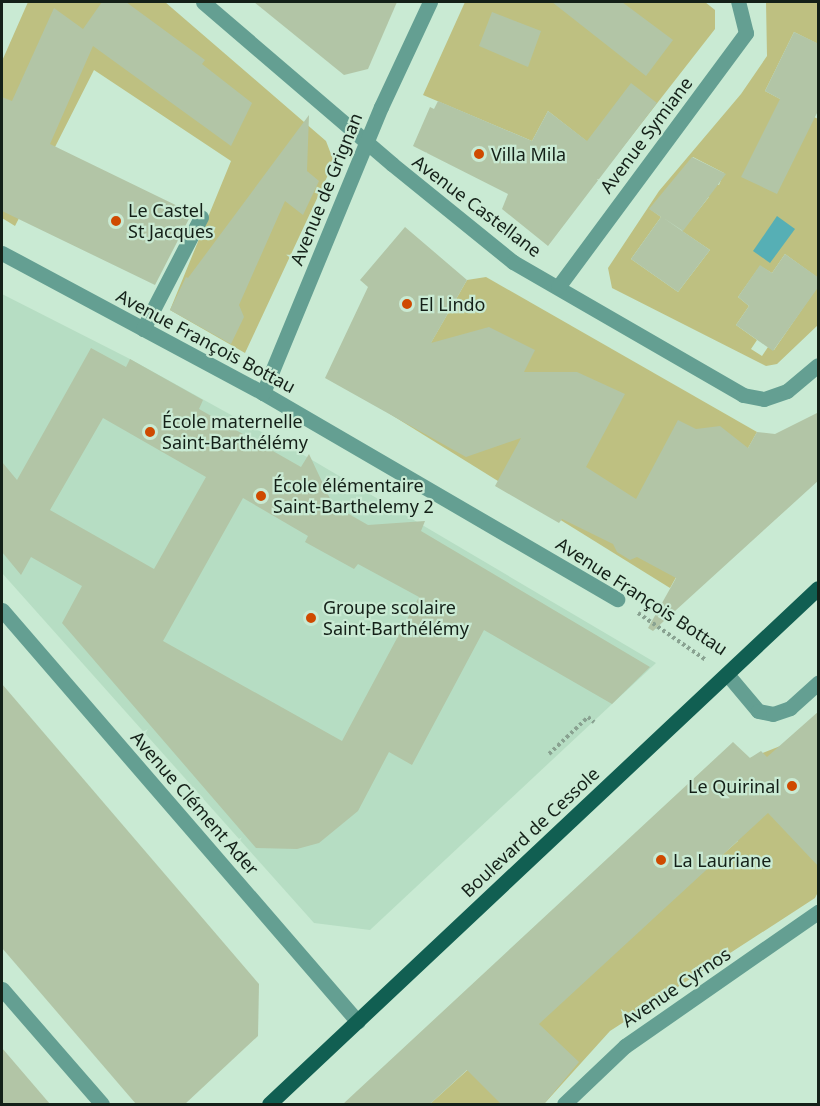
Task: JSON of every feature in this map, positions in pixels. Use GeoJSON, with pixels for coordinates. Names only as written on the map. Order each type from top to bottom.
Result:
{"type":"FeatureCollection","features":[{"type":"Feature","properties":{"kind":"main road","name":"Boulevard de Cessole"},"geometry":{"type":"LineString","coordinates":[[269,1104],[819,588]]}},
{"type":"Feature","properties":{"kind":"street","name":"Avenue Castellane"},"geometry":{"type":"LineString","coordinates":[[203,2],[366,143],[513,262],[743,395],[764,399],[787,391],[819,365]]}},
{"type":"Feature","properties":{"kind":"street","name":"Avenue de Grignan"},"geometry":{"type":"LineString","coordinates":[[263,393],[366,143],[430,2]]}},
{"type":"Feature","properties":{"kind":"street","name":"Avenue Symiane"},"geometry":{"type":"LineString","coordinates":[[558,287],[746,33],[738,2]]}},
{"type":"Feature","properties":{"kind":"street"},"geometry":{"type":"LineString","coordinates":[[143,329],[201,217]]}},
{"type":"Feature","properties":{"kind":"street","name":"Avenue François Bottau"},"geometry":{"type":"LineString","coordinates":[[2,254],[263,393],[617,598]]}},
{"type":"Feature","properties":{"kind":"street","name":"Avenue Clément Ader"},"geometry":{"type":"LineString","coordinates":[[2,610],[358,1022]]}},
{"type":"Feature","properties":{"kind":"street"},"geometry":{"type":"LineString","coordinates":[[727,674],[758,711],[773,714],[790,708],[819,684]]}},
{"type":"Feature","properties":{"kind":"street","name":"Avenue Cyrnos"},"geometry":{"type":"LineString","coordinates":[[564,1104],[625,1046],[819,912]]}},
{"type":"Feature","properties":{"kind":"street"},"geometry":{"type":"LineString","coordinates":[[2,989],[102,1104]]}},
{"type":"Feature","properties":{"kind":"path","name":"Avenue François Bottau"},"geometry":{"type":"LineString","coordinates":[[617,598],[727,674]]}},
{"type":"Feature","properties":{"kind":"path"},"geometry":{"type":"LineString","coordinates":[[549,754],[588,717],[594,722]]}},
{"type":"Feature","properties":{"kind":"shaded area","name":"Groupe scolaire Saint-Barthélémy"},"geometry":{"type":"Polygon","coordinates":[[[2,294],[130,359],[307,457],[656,663],[370,930],[314,923],[2,573],[2,294]]]}},
{"type":"Feature","properties":{"kind":"green space"},"geometry":{"type":"Polygon","coordinates":[[[28,2],[165,2],[326,141],[334,162],[245,353],[170,310],[231,161],[94,70],[15,226],[2,218],[2,61],[28,2]]]}},
{"type":"Feature","properties":{"kind":"green space"},"geometry":{"type":"Polygon","coordinates":[[[465,2],[705,2],[715,10],[715,29],[612,161],[548,111],[532,141],[423,95],[465,2]]]}},
{"type":"Feature","properties":{"kind":"green space"},"geometry":{"type":"Polygon","coordinates":[[[766,2],[818,2],[818,44],[794,32],[765,91],[818,119],[818,278],[785,254],[772,273],[760,266],[738,297],[749,306],[736,325],[757,340],[751,349],[762,356],[768,347],[774,350],[818,286],[818,325],[777,364],[766,366],[612,288],[608,268],[659,191],[741,94],[767,56],[766,2]],[[693,157],[683,169],[719,185],[724,173],[693,157]],[[709,197],[650,209],[661,217],[631,259],[678,292],[710,250],[682,231],[709,197]]]}},
{"type":"Feature","properties":{"kind":"green space"},"geometry":{"type":"Polygon","coordinates":[[[486,277],[757,432],[670,588],[390,414],[467,280],[486,277]]]}},
{"type":"Feature","properties":{"kind":"green space"},"geometry":{"type":"Polygon","coordinates":[[[818,731],[818,892],[815,898],[610,1031],[544,1104],[430,1104],[526,1017],[602,961],[738,841],[706,806],[750,758],[818,731]]]}},
{"type":"Feature","properties":{"kind":"water"},"geometry":{"type":"Polygon","coordinates":[[[777,216],[795,229],[770,263],[753,251],[777,216]]]}},
{"type":"Feature","properties":{"kind":"building"},"geometry":{"type":"Polygon","coordinates":[[[102,2],[126,2],[205,60],[202,64],[252,103],[231,146],[93,46],[50,144],[192,213],[155,285],[2,211],[2,97],[12,101],[54,8],[83,29],[102,2]]]}},
{"type":"Feature","properties":{"kind":"building"},"geometry":{"type":"Polygon","coordinates":[[[254,2],[397,2],[368,69],[344,75],[254,2]]]}},
{"type":"Feature","properties":{"kind":"building"},"geometry":{"type":"Polygon","coordinates":[[[552,2],[622,2],[673,40],[646,76],[552,2]]]}},
{"type":"Feature","properties":{"kind":"building"},"geometry":{"type":"Polygon","coordinates":[[[492,12],[541,31],[528,67],[479,46],[492,12]]]}},
{"type":"Feature","properties":{"kind":"building"},"geometry":{"type":"Polygon","coordinates":[[[794,32],[819,44],[819,109],[777,194],[741,177],[780,99],[765,91],[794,32]]]}},
{"type":"Feature","properties":{"kind":"building"},"geometry":{"type":"Polygon","coordinates":[[[631,83],[657,103],[548,246],[502,209],[508,194],[413,146],[430,107],[434,109],[438,101],[532,141],[548,111],[587,141],[631,83]]]}},
{"type":"Feature","properties":{"kind":"building"},"geometry":{"type":"Polygon","coordinates":[[[309,115],[307,171],[319,181],[303,215],[285,201],[239,305],[244,317],[231,344],[170,310],[186,277],[188,278],[309,115]]]}},
{"type":"Feature","properties":{"kind":"building"},"geometry":{"type":"Polygon","coordinates":[[[692,157],[726,174],[683,231],[662,217],[710,250],[678,292],[631,259],[661,217],[649,209],[692,157]]]}},
{"type":"Feature","properties":{"kind":"building"},"geometry":{"type":"Polygon","coordinates":[[[405,227],[467,280],[431,343],[489,327],[535,350],[524,372],[577,372],[625,394],[586,467],[636,499],[678,420],[696,429],[720,426],[748,448],[757,432],[775,434],[819,412],[819,480],[653,631],[648,628],[676,578],[637,557],[630,560],[617,552],[613,544],[562,519],[559,523],[495,486],[521,438],[466,457],[325,378],[368,287],[360,280],[405,227]]]}},
{"type":"Feature","properties":{"kind":"building"},"geometry":{"type":"Polygon","coordinates":[[[785,254],[819,278],[819,286],[773,351],[736,325],[749,306],[738,297],[760,265],[772,273],[785,254]]]}},
{"type":"Feature","properties":{"kind":"building"},"geometry":{"type":"Polygon","coordinates":[[[91,348],[126,367],[130,359],[203,400],[199,409],[301,467],[309,454],[333,505],[368,525],[425,521],[421,531],[650,667],[612,704],[484,630],[412,765],[389,752],[358,811],[319,843],[297,849],[256,848],[62,623],[82,586],[31,557],[21,575],[2,552],[2,462],[17,480],[91,348]],[[103,418],[50,510],[154,569],[206,477],[103,418]],[[243,498],[163,641],[342,741],[419,597],[358,564],[354,569],[305,542],[308,536],[243,498]]]}},
{"type":"Feature","properties":{"kind":"building"},"geometry":{"type":"Polygon","coordinates":[[[2,684],[259,984],[258,1036],[185,1104],[136,1104],[2,948],[2,684]]]}},
{"type":"Feature","properties":{"kind":"building"},"geometry":{"type":"Polygon","coordinates":[[[819,711],[819,867],[768,813],[539,1024],[579,1062],[544,1104],[501,1104],[467,1070],[430,1104],[343,1104],[733,742],[750,758],[761,751],[767,757],[819,711]]]}},
{"type":"Feature","properties":{"kind":"building"},"geometry":{"type":"Polygon","coordinates":[[[2,1048],[50,1104],[2,1104],[2,1048]]]}},
{"type":"Feature","properties":{"kind":"place","name":"Villa Mila"},"geometry":{"type":"Point","coordinates":[479,154]}},
{"type":"Feature","properties":{"kind":"place","name":"Le Castel St Jacques"},"geometry":{"type":"Point","coordinates":[116,221]}},
{"type":"Feature","properties":{"kind":"place","name":"El Lindo"},"geometry":{"type":"Point","coordinates":[407,304]}},
{"type":"Feature","properties":{"kind":"place","name":"École maternelle Saint-Barthélémy"},"geometry":{"type":"Point","coordinates":[150,432]}},
{"type":"Feature","properties":{"kind":"place","name":"École élémentaire Saint-Barthelemy 2"},"geometry":{"type":"Point","coordinates":[261,496]}},
{"type":"Feature","properties":{"kind":"place","name":"Groupe scolaire Saint-Barthélémy"},"geometry":{"type":"Point","coordinates":[311,618]}},
{"type":"Feature","properties":{"kind":"place","name":"Le Quirinal"},"geometry":{"type":"Point","coordinates":[792,786]}},
{"type":"Feature","properties":{"kind":"place","name":"La Lauriane"},"geometry":{"type":"Point","coordinates":[661,860]}}]}
